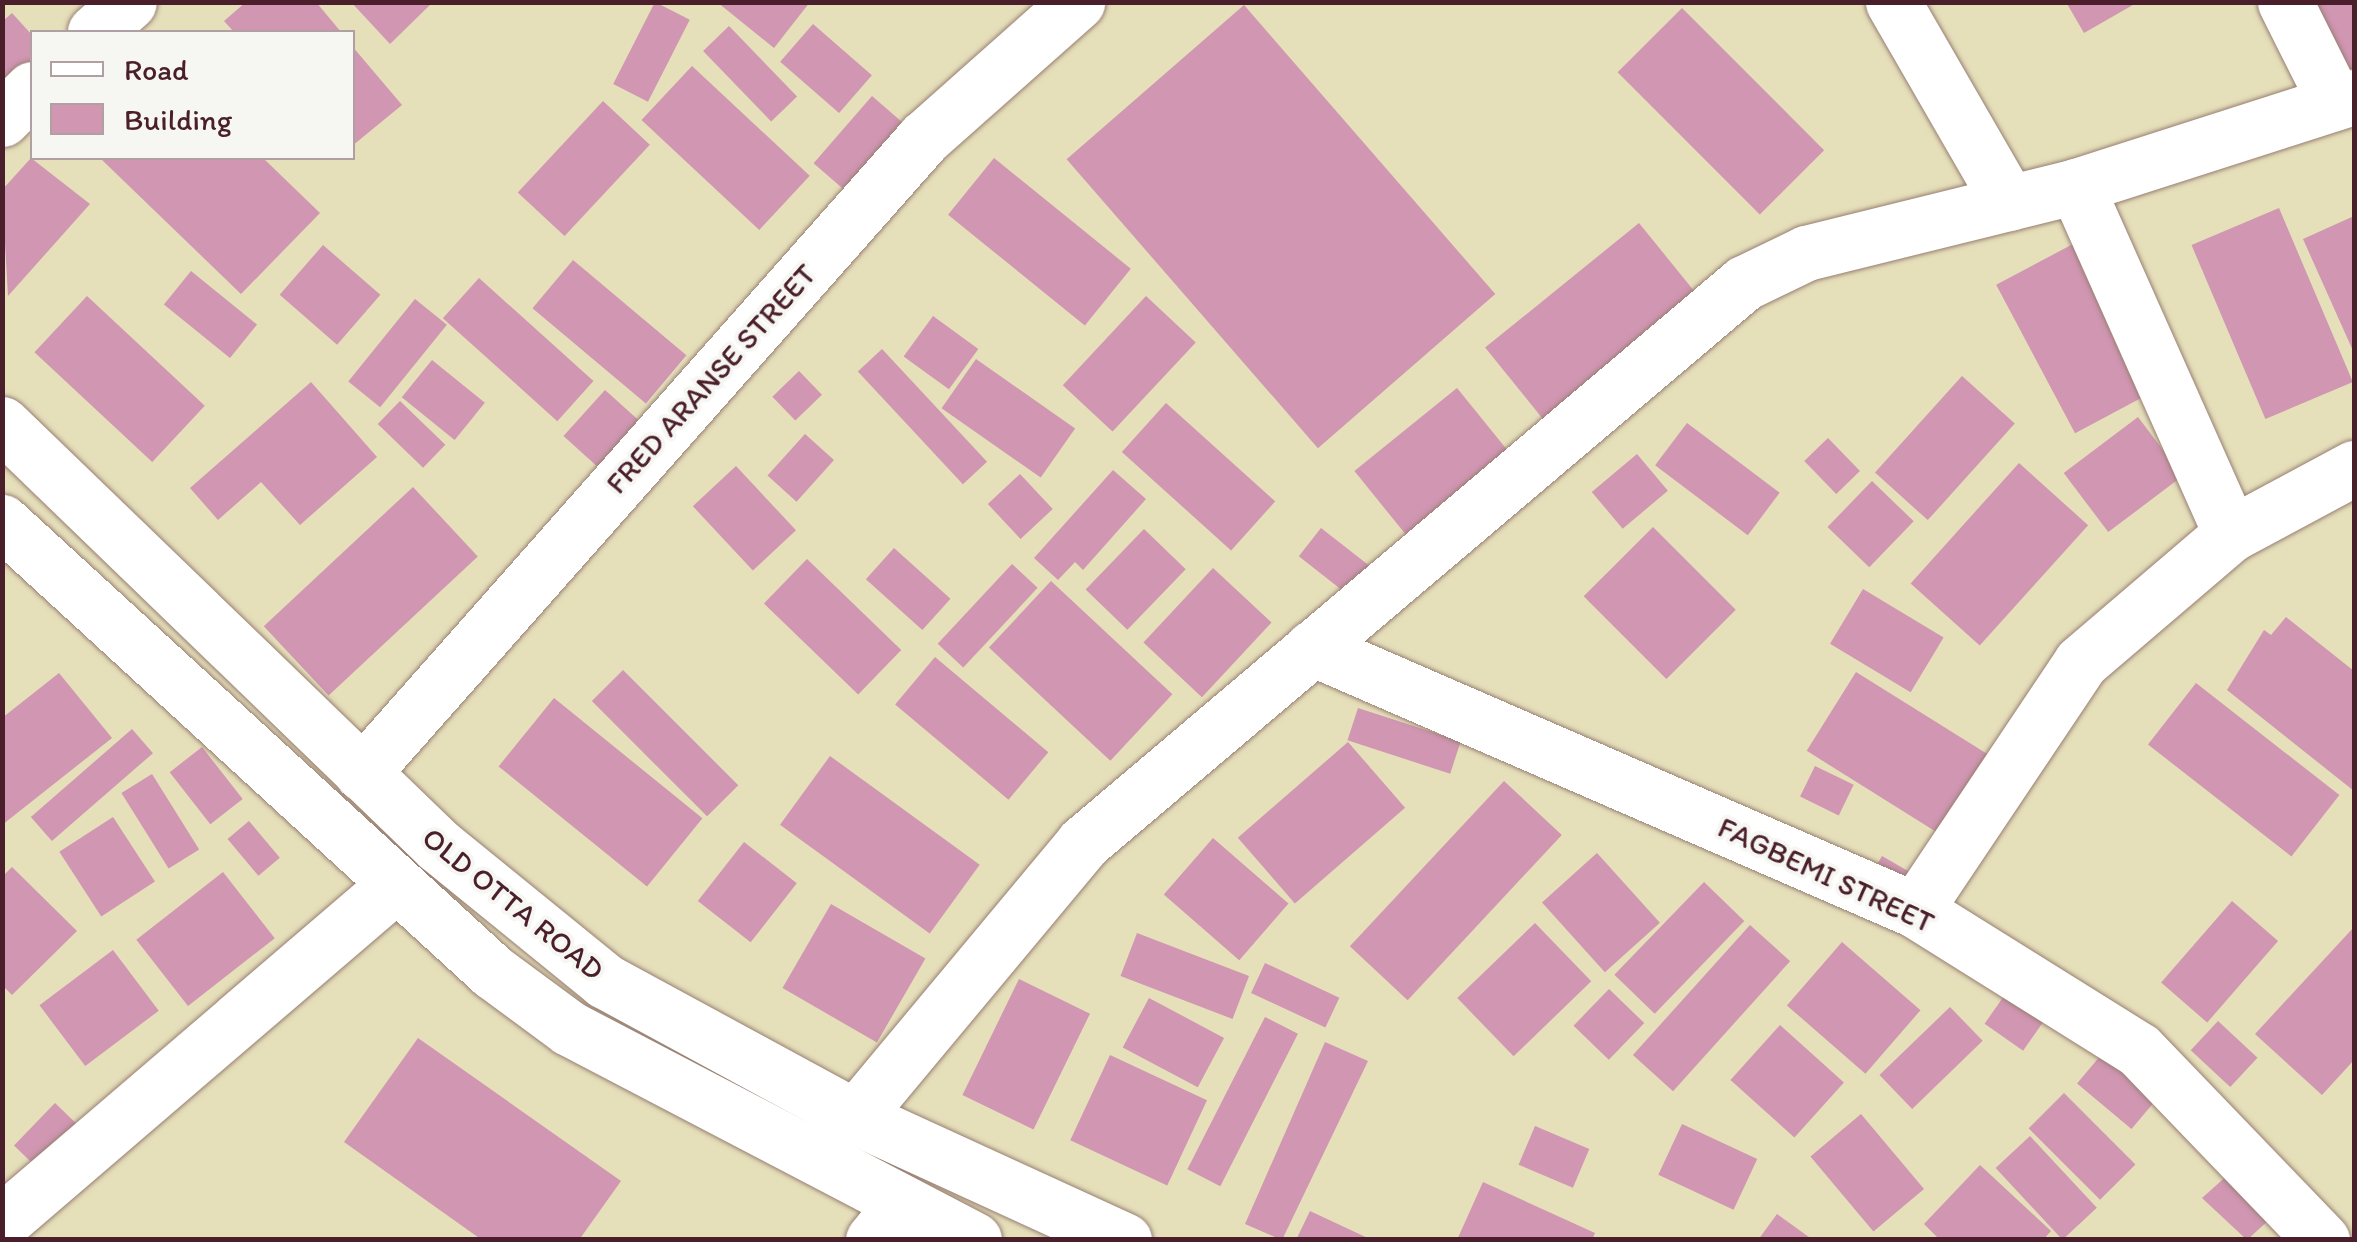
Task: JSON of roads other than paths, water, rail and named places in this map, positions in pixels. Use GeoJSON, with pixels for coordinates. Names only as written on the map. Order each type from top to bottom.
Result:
{"type":"FeatureCollection","features":[{"type":"Feature","properties":{"kind":"street"},"geometry":{"type":"LineString","coordinates":[[98,30],[129,2]]}},
{"type":"Feature","properties":{"kind":"street","name":"FRED ARANSE STREET"},"geometry":{"type":"LineString","coordinates":[[362,772],[924,138],[1077,2]]}},
{"type":"Feature","properties":{"kind":"street"},"geometry":{"type":"LineString","coordinates":[[1893,2],[2009,204]]}},
{"type":"Feature","properties":{"kind":"street"},"geometry":{"type":"LineString","coordinates":[[854,1117],[1083,843],[1744,283],[1806,253],[2076,186],[2345,99],[2285,2]]}},
{"type":"Feature","properties":{"kind":"street"},"geometry":{"type":"LineString","coordinates":[[2,118],[30,91]]}},
{"type":"Feature","properties":{"kind":"street"},"geometry":{"type":"LineString","coordinates":[[2076,186],[2231,534]]}},
{"type":"Feature","properties":{"kind":"street","name":"OLD OTTA ROAD"},"geometry":{"type":"LineString","coordinates":[[2,424],[362,772],[606,981],[854,1117],[1124,1240]]}},
{"type":"Feature","properties":{"kind":"street"},"geometry":{"type":"LineString","coordinates":[[1914,910],[2080,662],[2231,534],[2354,468]]}},
{"type":"Feature","properties":{"kind":"street","name":"OLD OTTA ROAD"},"geometry":{"type":"LineString","coordinates":[[2,522],[396,885],[569,1028],[886,1223],[974,1240]]}},
{"type":"Feature","properties":{"kind":"street","name":"FAGBEMI STREET"},"geometry":{"type":"LineString","coordinates":[[1312,648],[1914,910],[2139,1050],[2322,1240]]}},
{"type":"Feature","properties":{"kind":"street"},"geometry":{"type":"LineString","coordinates":[[2,1222],[396,885]]}}]}
